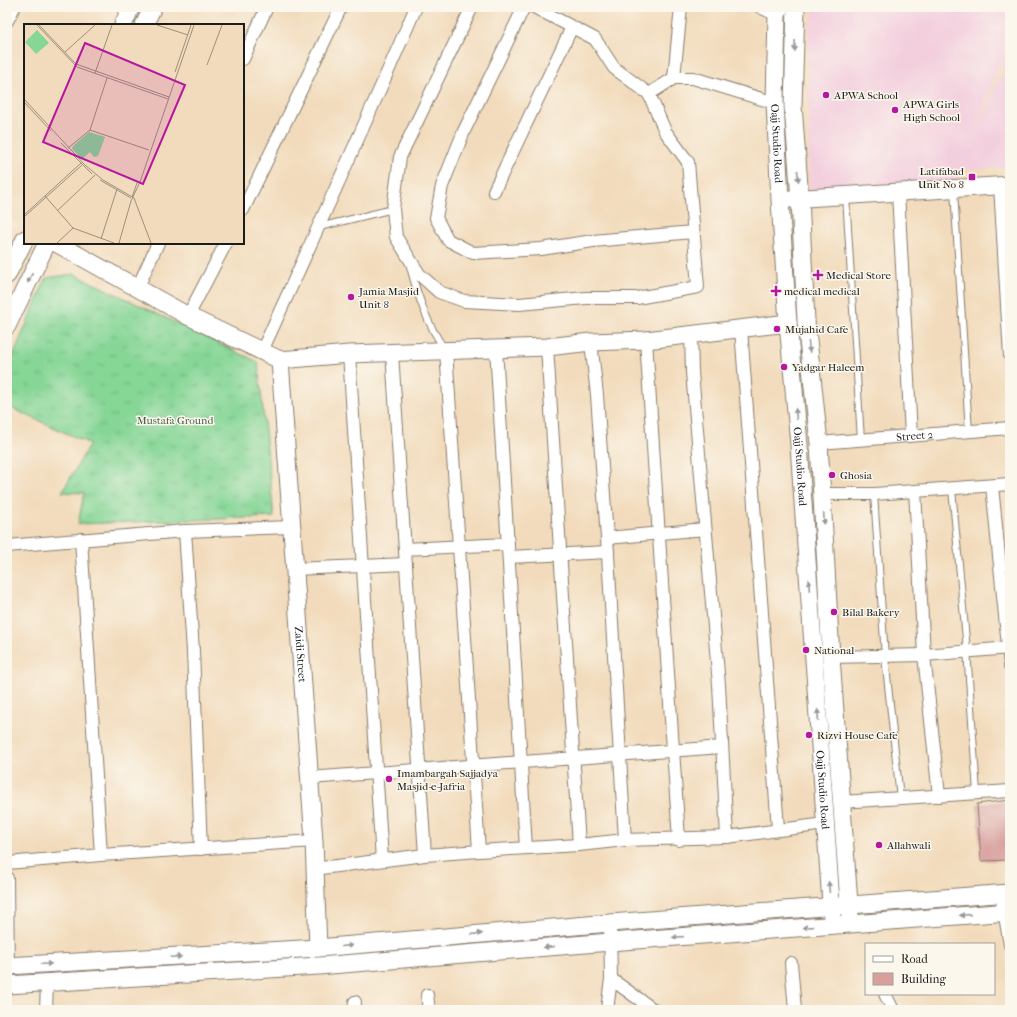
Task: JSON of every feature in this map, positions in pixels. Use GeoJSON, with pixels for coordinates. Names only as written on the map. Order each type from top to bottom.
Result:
{"type":"FeatureCollection","features":[{"type":"Feature","properties":{"kind":"street"},"geometry":{"type":"LineString","coordinates":[[7,21],[14,7]]}},
{"type":"Feature","properties":{"kind":"street"},"geometry":{"type":"LineString","coordinates":[[123,24],[131,7]]}},
{"type":"Feature","properties":{"kind":"street"},"geometry":{"type":"LineString","coordinates":[[144,24],[153,7]]}},
{"type":"Feature","properties":{"kind":"street"},"geometry":{"type":"LineString","coordinates":[[244,57],[267,7]]}},
{"type":"Feature","properties":{"kind":"street"},"geometry":{"type":"LineString","coordinates":[[244,208],[341,7]]}},
{"type":"Feature","properties":{"kind":"street"},"geometry":{"type":"LineString","coordinates":[[262,351],[280,315],[316,228],[333,196],[416,7]]}},
{"type":"Feature","properties":{"kind":"street"},"geometry":{"type":"LineString","coordinates":[[472,7],[400,157],[393,210],[396,237],[419,274],[439,292],[464,301],[519,304],[586,298],[637,298],[698,287],[688,162],[665,131],[649,94],[614,68],[594,39],[534,7]]}},
{"type":"Feature","properties":{"kind":"street"},"geometry":{"type":"LineString","coordinates":[[524,7],[464,131],[442,186],[436,218],[448,240],[473,253],[541,249],[593,241],[693,232]]}},
{"type":"Feature","properties":{"kind":"street"},"geometry":{"type":"LineString","coordinates":[[674,78],[681,7]]}},
{"type":"Feature","properties":{"kind":"street"},"geometry":{"type":"LineString","coordinates":[[760,7],[778,11]]}},
{"type":"Feature","properties":{"kind":"street","name":"Oajj Studio Road"},"geometry":{"type":"LineString","coordinates":[[796,7],[793,106],[800,198],[806,321],[823,494],[831,657],[850,924]]}},
{"type":"Feature","properties":{"kind":"street","name":"Oajj Studio Road"},"geometry":{"type":"LineString","coordinates":[[778,11],[775,104],[780,200],[788,323],[800,453],[832,926]]}},
{"type":"Feature","properties":{"kind":"street"},"geometry":{"type":"LineString","coordinates":[[494,191],[572,27]]}},
{"type":"Feature","properties":{"kind":"street"},"geometry":{"type":"LineString","coordinates":[[649,94],[674,78],[693,78],[775,104]]}},
{"type":"Feature","properties":{"kind":"street"},"geometry":{"type":"LineString","coordinates":[[780,200],[1005,185],[1010,356]]}},
{"type":"Feature","properties":{"kind":"street"},"geometry":{"type":"LineString","coordinates":[[898,192],[911,436]]}},
{"type":"Feature","properties":{"kind":"street"},"geometry":{"type":"LineString","coordinates":[[7,275],[24,241]]}},
{"type":"Feature","properties":{"kind":"street"},"geometry":{"type":"LineString","coordinates":[[7,326],[47,244]]}},
{"type":"Feature","properties":{"kind":"street"},"geometry":{"type":"LineString","coordinates":[[58,244],[188,316],[280,360],[349,354],[392,354],[496,348],[547,348],[591,342],[646,340],[806,321]]}},
{"type":"Feature","properties":{"kind":"street"},"geometry":{"type":"LineString","coordinates":[[138,287],[158,244]]}},
{"type":"Feature","properties":{"kind":"street"},"geometry":{"type":"LineString","coordinates":[[188,316],[225,244]]}},
{"type":"Feature","properties":{"kind":"street"},"geometry":{"type":"LineString","coordinates":[[741,329],[778,829]]}},
{"type":"Feature","properties":{"kind":"street"},"geometry":{"type":"LineString","coordinates":[[691,334],[692,372],[722,747],[727,837]]}},
{"type":"Feature","properties":{"kind":"street"},"geometry":{"type":"LineString","coordinates":[[646,340],[679,840]]}},
{"type":"Feature","properties":{"kind":"street"},"geometry":{"type":"LineString","coordinates":[[591,342],[597,395],[608,552],[625,840]]}},
{"type":"Feature","properties":{"kind":"street"},"geometry":{"type":"LineString","coordinates":[[496,348],[526,848]]}},
{"type":"Feature","properties":{"kind":"street"},"geometry":{"type":"LineString","coordinates":[[547,348],[579,845]]}},
{"type":"Feature","properties":{"kind":"street"},"geometry":{"type":"LineString","coordinates":[[446,350],[479,851]]}},
{"type":"Feature","properties":{"kind":"street"},"geometry":{"type":"LineString","coordinates":[[349,354],[382,860]]}},
{"type":"Feature","properties":{"kind":"street"},"geometry":{"type":"LineString","coordinates":[[392,354],[425,856]]}},
{"type":"Feature","properties":{"kind":"street","name":"Zaidi Street"},"geometry":{"type":"LineString","coordinates":[[280,360],[314,841],[318,948]]}},
{"type":"Feature","properties":{"kind":"street","name":"Street 2"},"geometry":{"type":"LineString","coordinates":[[819,443],[1010,428]]}},
{"type":"Feature","properties":{"kind":"street"},"geometry":{"type":"LineString","coordinates":[[823,494],[874,494],[1010,484]]}},
{"type":"Feature","properties":{"kind":"street"},"geometry":{"type":"LineString","coordinates":[[992,486],[1010,666]]}},
{"type":"Feature","properties":{"kind":"street"},"geometry":{"type":"LineString","coordinates":[[914,491],[924,655],[939,796]]}},
{"type":"Feature","properties":{"kind":"street"},"geometry":{"type":"LineString","coordinates":[[7,546],[185,531],[292,527]]}},
{"type":"Feature","properties":{"kind":"street"},"geometry":{"type":"LineString","coordinates":[[607,538],[705,529]]}},
{"type":"Feature","properties":{"kind":"street"},"geometry":{"type":"LineString","coordinates":[[185,531],[193,651],[201,849]]}},
{"type":"Feature","properties":{"kind":"street"},"geometry":{"type":"LineString","coordinates":[[81,539],[101,855]]}},
{"type":"Feature","properties":{"kind":"street"},"geometry":{"type":"LineString","coordinates":[[404,549],[508,544]]}},
{"type":"Feature","properties":{"kind":"street"},"geometry":{"type":"LineString","coordinates":[[509,557],[608,552]]}},
{"type":"Feature","properties":{"kind":"street"},"geometry":{"type":"LineString","coordinates":[[295,569],[406,564]]}},
{"type":"Feature","properties":{"kind":"street"},"geometry":{"type":"LineString","coordinates":[[831,657],[885,657],[1009,648]]}},
{"type":"Feature","properties":{"kind":"street"},"geometry":{"type":"LineString","coordinates":[[309,778],[722,747]]}},
{"type":"Feature","properties":{"kind":"street"},"geometry":{"type":"LineString","coordinates":[[841,802],[1010,791]]}},
{"type":"Feature","properties":{"kind":"street"},"geometry":{"type":"LineString","coordinates":[[314,869],[382,860],[479,851],[579,845],[625,840],[679,840],[727,837],[778,829],[825,824]]}},
{"type":"Feature","properties":{"kind":"street"},"geometry":{"type":"LineString","coordinates":[[7,863],[101,855],[314,841]]}},
{"type":"Feature","properties":{"kind":"street"},"geometry":{"type":"LineString","coordinates":[[7,878],[7,985],[319,966],[1007,912]]}},
{"type":"Feature","properties":{"kind":"street"},"geometry":{"type":"LineString","coordinates":[[7,966],[318,948],[610,923],[1006,893],[1010,945]]}},
{"type":"Feature","properties":{"kind":"street"},"geometry":{"type":"LineString","coordinates":[[607,1010],[611,979],[610,923]]}},
{"type":"Feature","properties":{"kind":"street"},"geometry":{"type":"LineString","coordinates":[[791,963],[795,1010]]}},
{"type":"Feature","properties":{"kind":"street"},"geometry":{"type":"LineString","coordinates":[[611,979],[654,1010]]}},
{"type":"Feature","properties":{"kind":"street"},"geometry":{"type":"LineString","coordinates":[[46,982],[46,1010]]}},
{"type":"Feature","properties":{"kind":"street"},"geometry":{"type":"LineString","coordinates":[[427,995],[429,1010]]}},
{"type":"Feature","properties":{"kind":"street"},"geometry":{"type":"LineString","coordinates":[[886,995],[893,1010]]}},
{"type":"Feature","properties":{"kind":"lane"},"geometry":{"type":"LineString","coordinates":[[954,188],[969,432]]}},
{"type":"Feature","properties":{"kind":"lane"},"geometry":{"type":"LineString","coordinates":[[846,195],[861,440]]}},
{"type":"Feature","properties":{"kind":"lane"},"geometry":{"type":"LineString","coordinates":[[316,228],[393,210]]}},
{"type":"Feature","properties":{"kind":"lane"},"geometry":{"type":"LineString","coordinates":[[408,256],[415,286],[432,331],[446,350]]}},
{"type":"Feature","properties":{"kind":"lane"},"geometry":{"type":"LineString","coordinates":[[952,489],[967,650],[977,793]]}},
{"type":"Feature","properties":{"kind":"lane"},"geometry":{"type":"LineString","coordinates":[[874,494],[885,657],[900,798]]}},
{"type":"Feature","properties":{"kind":"shaded area","name":"APWA Girls High School"},"geometry":{"type":"Polygon","coordinates":[[[816,7],[1010,7],[1010,36],[999,65],[1010,38],[1010,167],[961,170],[955,184],[809,194],[808,28],[816,7]],[[999,65],[974,134],[1004,68],[999,65]]]}},
{"type":"Feature","properties":{"kind":"green space","name":"Mustafa Ground"},"geometry":{"type":"Polygon","coordinates":[[[74,274],[258,362],[274,517],[78,524],[84,493],[62,492],[90,444],[7,406],[7,370],[46,278],[74,274]]]}},
{"type":"Feature","properties":{"kind":"building"},"geometry":{"type":"Polygon","coordinates":[[[1010,800],[1010,860],[981,861],[977,804],[1010,800]]]}},
{"type":"Feature","properties":{"kind":"place","name":"APWA School"},"geometry":{"type":"Point","coordinates":[826,95]}},
{"type":"Feature","properties":{"kind":"place","name":"APWA Girls High School"},"geometry":{"type":"Point","coordinates":[895,110]}},
{"type":"Feature","properties":{"kind":"place","name":"Latifabad Unit No 8"},"geometry":{"type":"Point","coordinates":[972,177]}},
{"type":"Feature","properties":{"kind":"place","name":"Medical Store"},"geometry":{"type":"Point","coordinates":[818,275]}},
{"type":"Feature","properties":{"kind":"place","name":"medical medical"},"geometry":{"type":"Point","coordinates":[776,291]}},
{"type":"Feature","properties":{"kind":"place","name":"Jamia Masjid Unit 8"},"geometry":{"type":"Point","coordinates":[351,297]}},
{"type":"Feature","properties":{"kind":"place","name":"Mujahid Cafe"},"geometry":{"type":"Point","coordinates":[777,329]}},
{"type":"Feature","properties":{"kind":"place","name":"Yadgar Haleem"},"geometry":{"type":"Point","coordinates":[784,367]}},
{"type":"Feature","properties":{"kind":"place","name":"Ghosia"},"geometry":{"type":"Point","coordinates":[832,475]}},
{"type":"Feature","properties":{"kind":"place","name":"Bilal Bakery"},"geometry":{"type":"Point","coordinates":[834,612]}},
{"type":"Feature","properties":{"kind":"place","name":"National"},"geometry":{"type":"Point","coordinates":[806,650]}},
{"type":"Feature","properties":{"kind":"place","name":"Rizvi House Cafe"},"geometry":{"type":"Point","coordinates":[809,735]}},
{"type":"Feature","properties":{"kind":"place","name":"Imambargah Sajjadya Masjid-e-Jafria"},"geometry":{"type":"Point","coordinates":[389,779]}},
{"type":"Feature","properties":{"kind":"place","name":"Allahwali"},"geometry":{"type":"Point","coordinates":[879,845]}}]}
